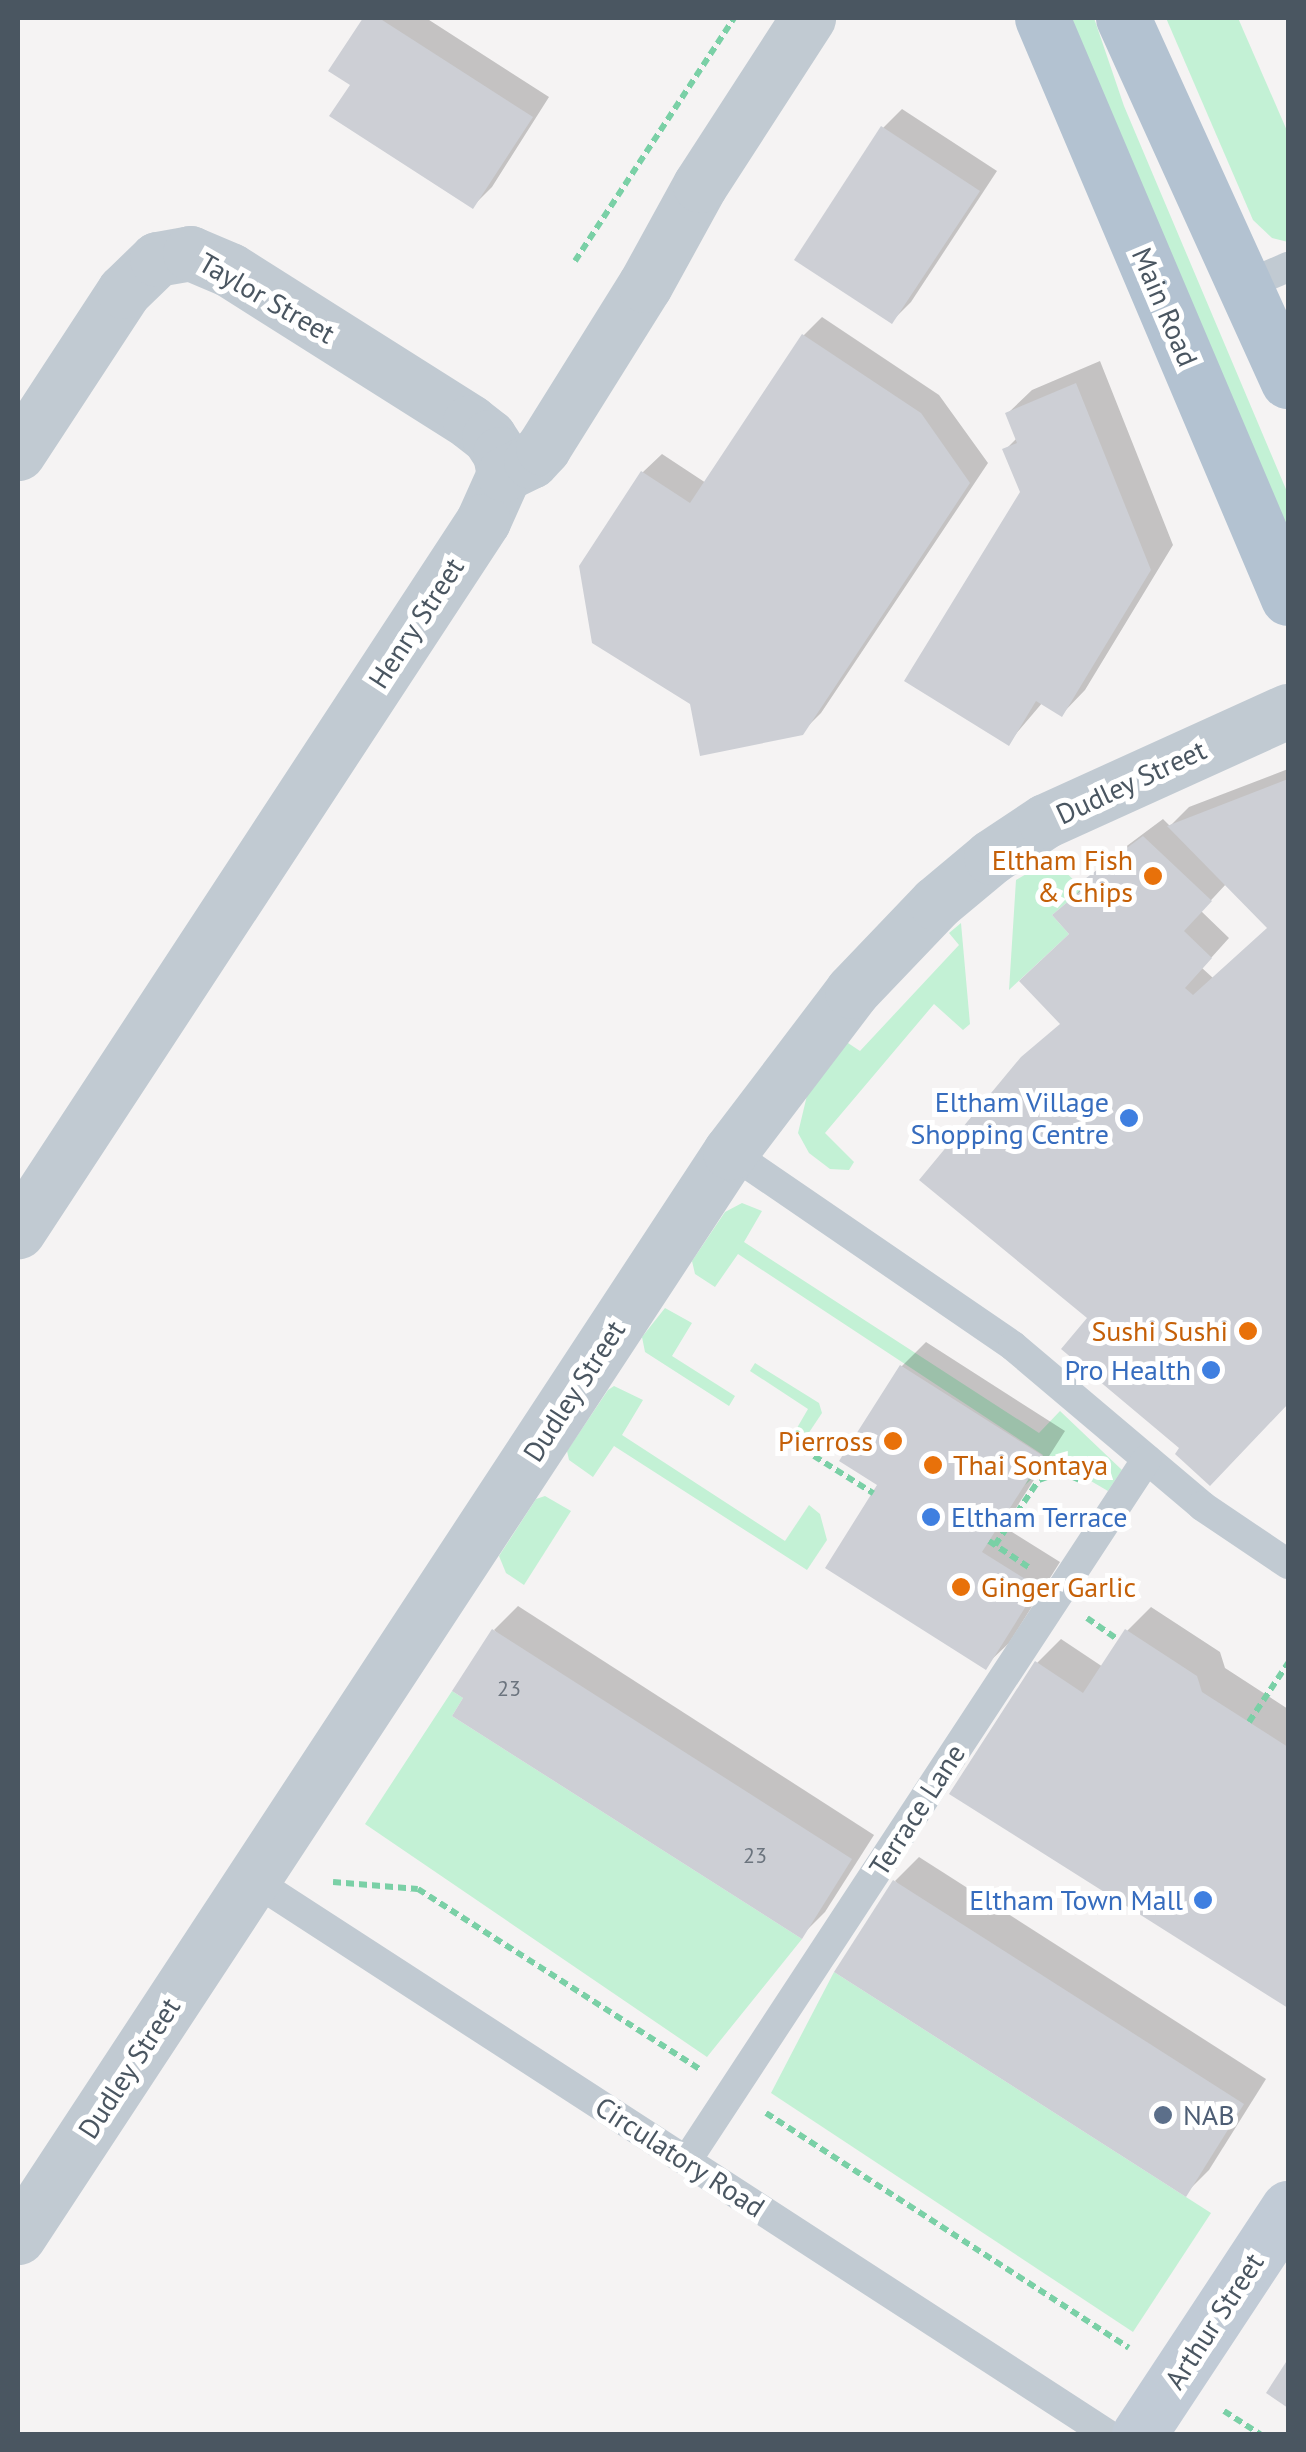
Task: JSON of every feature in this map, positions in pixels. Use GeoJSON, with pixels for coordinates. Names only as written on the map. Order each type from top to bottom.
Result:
{"type":"FeatureCollection","features":[{"type":"Feature","properties":{"kind":"main road","name":"Main Road"},"geometry":{"type":"LineString","coordinates":[[1042,18],[1288,598]]}},
{"type":"Feature","properties":{"kind":"main road"},"geometry":{"type":"LineString","coordinates":[[1123,18],[1267,276],[1288,381]]}},
{"type":"Feature","properties":{"kind":"street","name":"Henry Street"},"geometry":{"type":"LineString","coordinates":[[18,1231],[482,521],[504,474],[531,461],[542,448],[644,285],[700,185],[808,18]]}},
{"type":"Feature","properties":{"kind":"street","name":"Taylor Street"},"geometry":{"type":"LineString","coordinates":[[18,452],[124,291],[157,259],[190,253],[230,270],[470,422],[500,454],[504,474]]}},
{"type":"Feature","properties":{"kind":"street","name":"Dudley Street"},"geometry":{"type":"LineString","coordinates":[[18,2237],[730,1152],[852,991],[936,903],[991,857],[1082,802],[1288,711]]}},
{"type":"Feature","properties":{"kind":"street","name":"Arthur Street"},"geometry":{"type":"LineString","coordinates":[[1139,2434],[1288,2208]]}},
{"type":"Feature","properties":{"kind":"lane"},"geometry":{"type":"LineString","coordinates":[[730,1152],[1013,1346],[1202,1506],[1288,1564]]}},
{"type":"Feature","properties":{"kind":"lane","name":"Terrace Lane"},"geometry":{"type":"LineString","coordinates":[[687,2160],[1147,1459]]}},
{"type":"Feature","properties":{"kind":"lane","name":"Circulatory Road"},"geometry":{"type":"LineString","coordinates":[[252,1880],[1107,2434]]}},
{"type":"Feature","properties":{"kind":"path"},"geometry":{"type":"LineString","coordinates":[[575,262],[734,18]]}},
{"type":"Feature","properties":{"kind":"path"},"geometry":{"type":"LineString","coordinates":[[814,1456],[872,1493]]}},
{"type":"Feature","properties":{"kind":"path"},"geometry":{"type":"LineString","coordinates":[[1024,1564],[992,1543],[1031,1488],[1046,1475],[1060,1472],[1076,1477],[1118,1506]]}},
{"type":"Feature","properties":{"kind":"path"},"geometry":{"type":"LineString","coordinates":[[1249,1722],[1288,1662]]}},
{"type":"Feature","properties":{"kind":"path"},"geometry":{"type":"LineString","coordinates":[[1224,2411],[1260,2434]]}},
{"type":"Feature","properties":{"kind":"green space"},"geometry":{"type":"Polygon","coordinates":[[[1068,18],[1094,18],[1124,106],[1288,494],[1288,537],[1068,18]]]}},
{"type":"Feature","properties":{"kind":"green space"},"geometry":{"type":"Polygon","coordinates":[[[1166,18],[1238,18],[1288,133],[1288,242],[1272,238],[1253,220],[1166,18]]]}},
{"type":"Feature","properties":{"kind":"green space"},"geometry":{"type":"Polygon","coordinates":[[[1052,859],[1083,889],[1052,915],[1069,934],[1009,990],[1016,880],[1052,859]]]}},
{"type":"Feature","properties":{"kind":"green space"},"geometry":{"type":"Polygon","coordinates":[[[961,923],[970,1024],[963,1030],[934,1004],[825,1133],[854,1162],[849,1170],[830,1169],[809,1153],[798,1133],[809,1087],[845,1041],[860,1051],[959,945],[949,933],[961,923]]]}},
{"type":"Feature","properties":{"kind":"green space"},"geometry":{"type":"Polygon","coordinates":[[[742,1203],[762,1211],[744,1242],[1039,1433],[1060,1411],[1122,1470],[1108,1491],[1065,1466],[1043,1469],[1025,1485],[1043,1455],[738,1254],[715,1287],[695,1274],[692,1261],[725,1212],[742,1203]]]}},
{"type":"Feature","properties":{"kind":"green space"},"geometry":{"type":"Polygon","coordinates":[[[665,1308],[692,1323],[672,1356],[735,1396],[729,1406],[645,1352],[642,1337],[665,1308]]]}},
{"type":"Feature","properties":{"kind":"green space"},"geometry":{"type":"Polygon","coordinates":[[[755,1363],[819,1403],[822,1413],[800,1446],[794,1448],[790,1440],[808,1409],[750,1371],[755,1363]]]}},
{"type":"Feature","properties":{"kind":"green space"},"geometry":{"type":"Polygon","coordinates":[[[614,1386],[643,1400],[622,1435],[785,1541],[809,1505],[820,1514],[827,1540],[807,1570],[614,1446],[593,1477],[569,1460],[567,1451],[614,1386]]]}},
{"type":"Feature","properties":{"kind":"green space"},"geometry":{"type":"Polygon","coordinates":[[[545,1496],[571,1511],[524,1585],[506,1573],[499,1556],[536,1499],[545,1496]]]}},
{"type":"Feature","properties":{"kind":"green space"},"geometry":{"type":"Polygon","coordinates":[[[452,1691],[463,1698],[452,1716],[802,1939],[707,2057],[365,1824],[452,1691]]]}},
{"type":"Feature","properties":{"kind":"green space"},"geometry":{"type":"Polygon","coordinates":[[[834,1972],[1211,2213],[1133,2332],[771,2093],[834,1972]]]}},
{"type":"Feature","properties":{"kind":"building"},"geometry":{"type":"Polygon","coordinates":[[[363,18],[379,18],[533,117],[473,209],[329,116],[350,85],[328,71],[363,18]]]}},
{"type":"Feature","properties":{"kind":"building"},"geometry":{"type":"Polygon","coordinates":[[[881,126],[980,191],[892,324],[794,260],[881,126]]]}},
{"type":"Feature","properties":{"kind":"building"},"geometry":{"type":"Polygon","coordinates":[[[802,334],[921,413],[970,483],[803,735],[700,756],[690,704],[592,643],[579,566],[641,471],[690,503],[802,334]]]}},
{"type":"Feature","properties":{"kind":"building"},"geometry":{"type":"Polygon","coordinates":[[[1076,383],[1151,570],[1062,717],[1036,701],[1009,746],[904,681],[1020,492],[1002,449],[1017,443],[1005,413],[1076,383]]]}},
{"type":"Feature","properties":{"kind":"building","name":"Eltham Village Shopping Centre"},"geometry":{"type":"Polygon","coordinates":[[[1288,779],[1288,1404],[1210,1486],[1175,1454],[1179,1448],[1061,1349],[1087,1318],[919,1180],[1021,1057],[1060,1024],[1019,981],[1069,934],[1052,915],[1083,889],[1078,884],[1143,836],[1212,901],[1184,931],[1212,958],[1185,988],[1193,995],[1267,928],[1167,826],[1288,779]]]}},
{"type":"Feature","properties":{"kind":"building","name":"Eltham Terrace"},"geometry":{"type":"Polygon","coordinates":[[[900,1365],[1043,1456],[982,1552],[1038,1587],[986,1670],[825,1568],[877,1485],[839,1461],[900,1365]]]}},
{"type":"Feature","properties":{"kind":"building"},"geometry":{"type":"Polygon","coordinates":[[[492,1629],[852,1859],[802,1939],[452,1716],[463,1698],[452,1691],[492,1629]]]}},
{"type":"Feature","properties":{"kind":"building","name":"Eltham Town Mall"},"geometry":{"type":"Polygon","coordinates":[[[1125,1629],[1197,1676],[1202,1692],[1288,1747],[1288,2008],[949,1794],[1035,1661],[1083,1693],[1125,1629]]]}},
{"type":"Feature","properties":{"kind":"building"},"geometry":{"type":"Polygon","coordinates":[[[893,1880],[1244,2104],[1186,2197],[834,1972],[893,1880]]]}},
{"type":"Feature","properties":{"kind":"building"},"geometry":{"type":"Polygon","coordinates":[[[1288,2359],[1288,2408],[1266,2393],[1288,2359]]]}},
{"type":"Feature","properties":{"kind":"place","name":"Eltham Fish & Chips"},"geometry":{"type":"Point","coordinates":[1153,876]}},
{"type":"Feature","properties":{"kind":"place","name":"Eltham Village Shopping Centre"},"geometry":{"type":"Point","coordinates":[1129,1118]}},
{"type":"Feature","properties":{"kind":"place","name":"Sushi Sushi"},"geometry":{"type":"Point","coordinates":[1248,1331]}},
{"type":"Feature","properties":{"kind":"place","name":"Pro Health"},"geometry":{"type":"Point","coordinates":[1211,1370]}},
{"type":"Feature","properties":{"kind":"place","name":"Pierross"},"geometry":{"type":"Point","coordinates":[893,1441]}},
{"type":"Feature","properties":{"kind":"place","name":"Thai Sontaya"},"geometry":{"type":"Point","coordinates":[933,1465]}},
{"type":"Feature","properties":{"kind":"place","name":"Eltham Terrace"},"geometry":{"type":"Point","coordinates":[931,1517]}},
{"type":"Feature","properties":{"kind":"place","name":"Ginger Garlic"},"geometry":{"type":"Point","coordinates":[961,1587]}},
{"type":"Feature","properties":{"kind":"place","name":"Eltham Town Mall"},"geometry":{"type":"Point","coordinates":[1203,1900]}},
{"type":"Feature","properties":{"kind":"place","name":"NAB"},"geometry":{"type":"Point","coordinates":[1163,2115]}}]}
